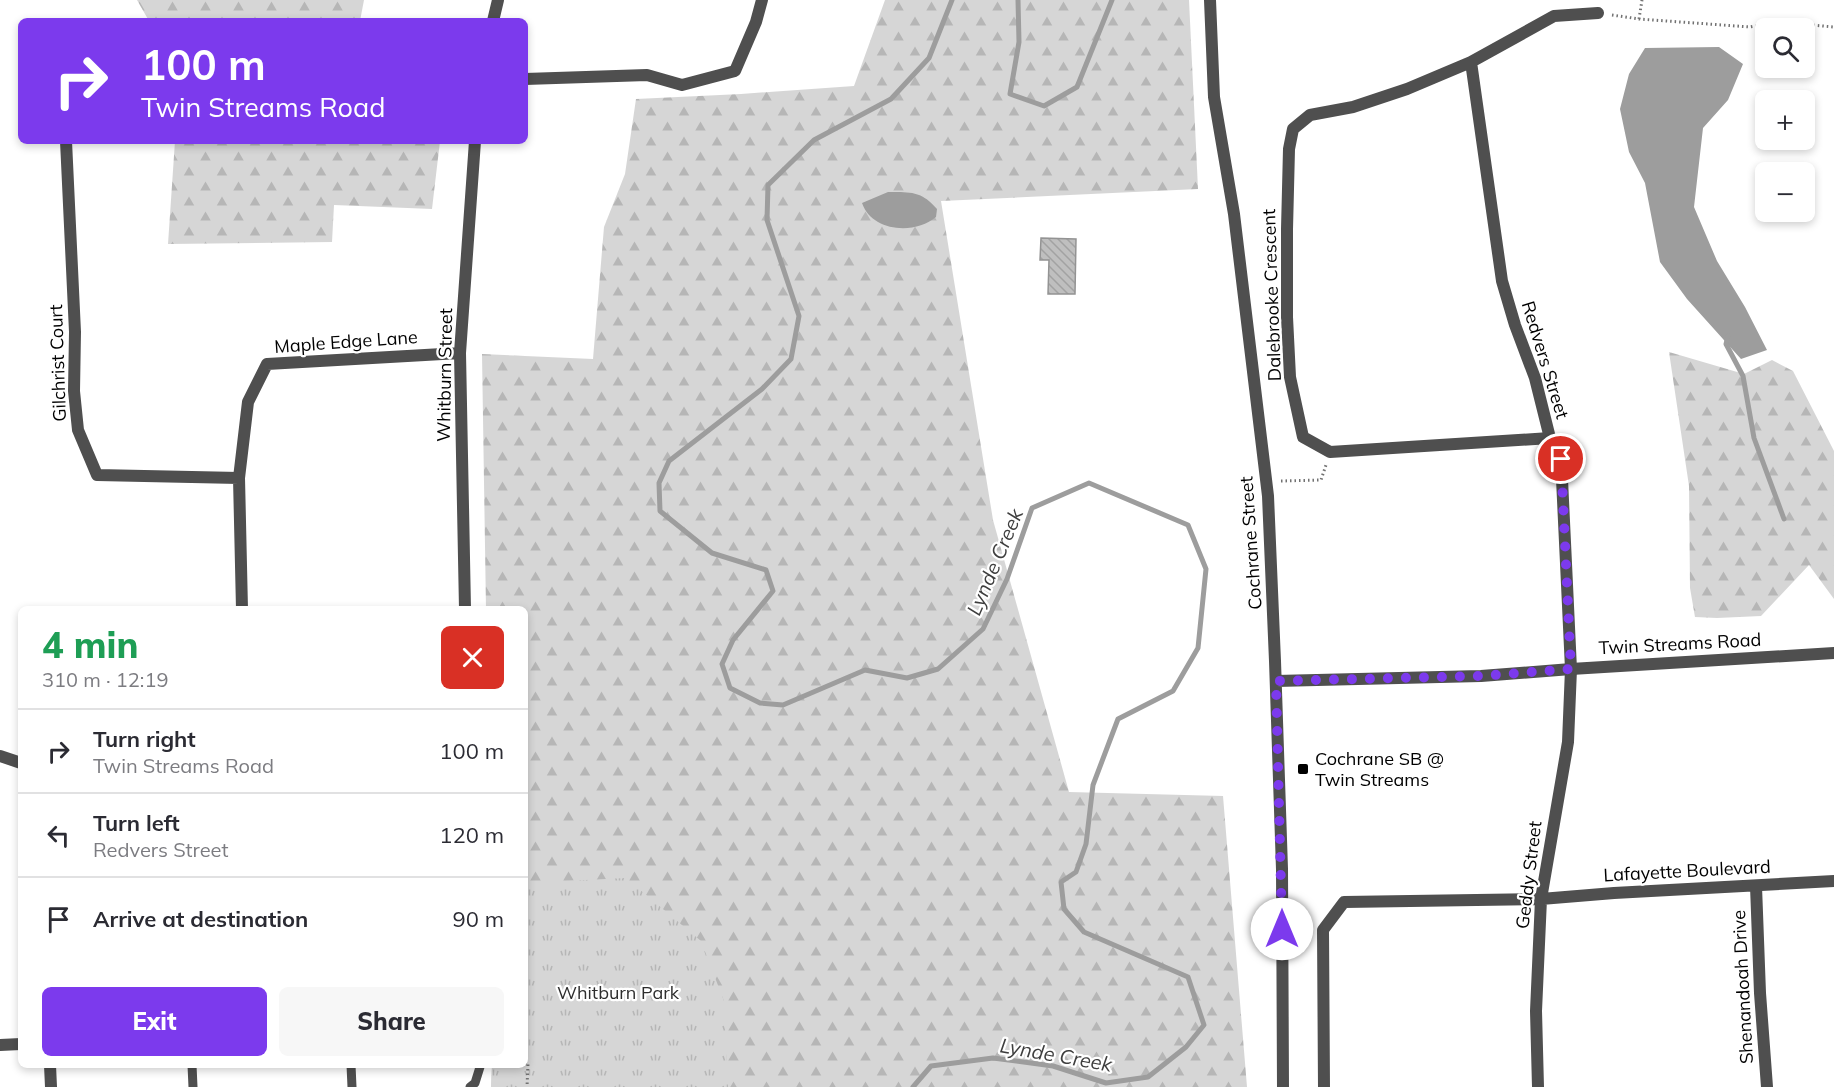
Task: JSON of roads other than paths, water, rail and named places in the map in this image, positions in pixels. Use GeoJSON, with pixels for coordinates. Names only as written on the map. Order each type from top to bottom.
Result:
{"type":"FeatureCollection","features":[{"type":"Feature","properties":{"kind":"street"},"geometry":{"type":"LineString","coordinates":[[494,18],[498,0]]}},
{"type":"Feature","properties":{"kind":"street"},"geometry":{"type":"LineString","coordinates":[[528,79],[647,75],[682,86],[735,71],[756,22],[762,0]]}},
{"type":"Feature","properties":{"kind":"street","name":"Cochrane Street"},"geometry":{"type":"LineString","coordinates":[[1210,0],[1214,97],[1234,214],[1268,496],[1276,681],[1284,1087]]}},
{"type":"Feature","properties":{"kind":"street","name":"Dalebrooke Crescent"},"geometry":{"type":"LineString","coordinates":[[1550,438],[1330,452],[1303,437],[1290,377],[1287,317],[1289,149],[1293,129],[1310,115],[1353,107],[1407,89],[1471,62],[1554,16],[1598,13]]}},
{"type":"Feature","properties":{"kind":"street","name":"Redvers Street"},"geometry":{"type":"LineString","coordinates":[[1471,62],[1502,281],[1515,325],[1535,378],[1550,438],[1561,459],[1571,669]]}},
{"type":"Feature","properties":{"kind":"street","name":"Gilchrist Court"},"geometry":{"type":"LineString","coordinates":[[66,144],[75,332],[74,391],[78,430],[97,475],[239,478]]}},
{"type":"Feature","properties":{"kind":"street","name":"Whitburn Street"},"geometry":{"type":"LineString","coordinates":[[465,606],[460,353],[475,144]]}},
{"type":"Feature","properties":{"kind":"street","name":"Maple Edge Lane"},"geometry":{"type":"LineString","coordinates":[[242,606],[239,478],[248,402],[267,364],[460,353]]}},
{"type":"Feature","properties":{"kind":"street","name":"Twin Streams Road"},"geometry":{"type":"LineString","coordinates":[[1276,681],[1481,676],[1834,654]]}},
{"type":"Feature","properties":{"kind":"street","name":"Geddy Street"},"geometry":{"type":"LineString","coordinates":[[1538,1087],[1536,1011],[1541,899],[1568,742],[1571,669]]}},
{"type":"Feature","properties":{"kind":"street"},"geometry":{"type":"LineString","coordinates":[[0,756],[18,762]]}},
{"type":"Feature","properties":{"kind":"street","name":"Lafayette Boulevard"},"geometry":{"type":"LineString","coordinates":[[1324,1087],[1323,930],[1344,902],[1541,899],[1834,881]]}},
{"type":"Feature","properties":{"kind":"street","name":"Shenandoah Drive"},"geometry":{"type":"LineString","coordinates":[[1756,886],[1760,993],[1767,1087]]}},
{"type":"Feature","properties":{"kind":"street"},"geometry":{"type":"LineString","coordinates":[[0,1045],[18,1044]]}},
{"type":"Feature","properties":{"kind":"street"},"geometry":{"type":"LineString","coordinates":[[50,1068],[51,1087]]}},
{"type":"Feature","properties":{"kind":"lane"},"geometry":{"type":"LineString","coordinates":[[192,1068],[194,1087]]}},
{"type":"Feature","properties":{"kind":"lane"},"geometry":{"type":"LineString","coordinates":[[351,1068],[351,1087]]}},
{"type":"Feature","properties":{"kind":"lane"},"geometry":{"type":"LineString","coordinates":[[470,1087],[475,1083],[480,1068]]}},
{"type":"Feature","properties":{"kind":"waterway","name":"Lynde Creek"},"geometry":{"type":"LineString","coordinates":[[913,1087],[931,1066],[993,1058],[1053,1066],[1106,1083],[1148,1077],[1186,1047],[1204,1025],[1188,977],[1084,932],[1064,909],[1061,882],[1076,872],[1086,844],[1093,785],[1118,719],[1173,691],[1198,648],[1206,569],[1188,525],[1089,483],[1032,508],[1007,579],[983,629],[938,669],[907,678],[865,670],[783,705],[760,703],[730,688],[722,664],[733,640],[773,591],[766,570],[712,553],[660,511],[659,483],[669,461],[762,389],[791,359],[799,316],[767,220],[768,185],[814,140],[891,99],[929,58],[952,0]]}},
{"type":"Feature","properties":{"kind":"waterway","name":"Lynde Creek"},"geometry":{"type":"LineString","coordinates":[[1018,0],[1019,42],[1010,94],[1044,106],[1077,87],[1112,0]]}},
{"type":"Feature","properties":{"kind":"waterway"},"geometry":{"type":"LineString","coordinates":[[1728,336],[1726,344],[1743,376],[1754,438],[1784,519]]}},
{"type":"Feature","properties":{"kind":"place","name":"Cochrane SB @ Twin Streams"},"geometry":{"type":"Point","coordinates":[1303,769]}},
{"type":"Feature","properties":{"kind":"park label","name":"Whitburn Park"},"geometry":{"type":"Point","coordinates":[618,993]}}]}
